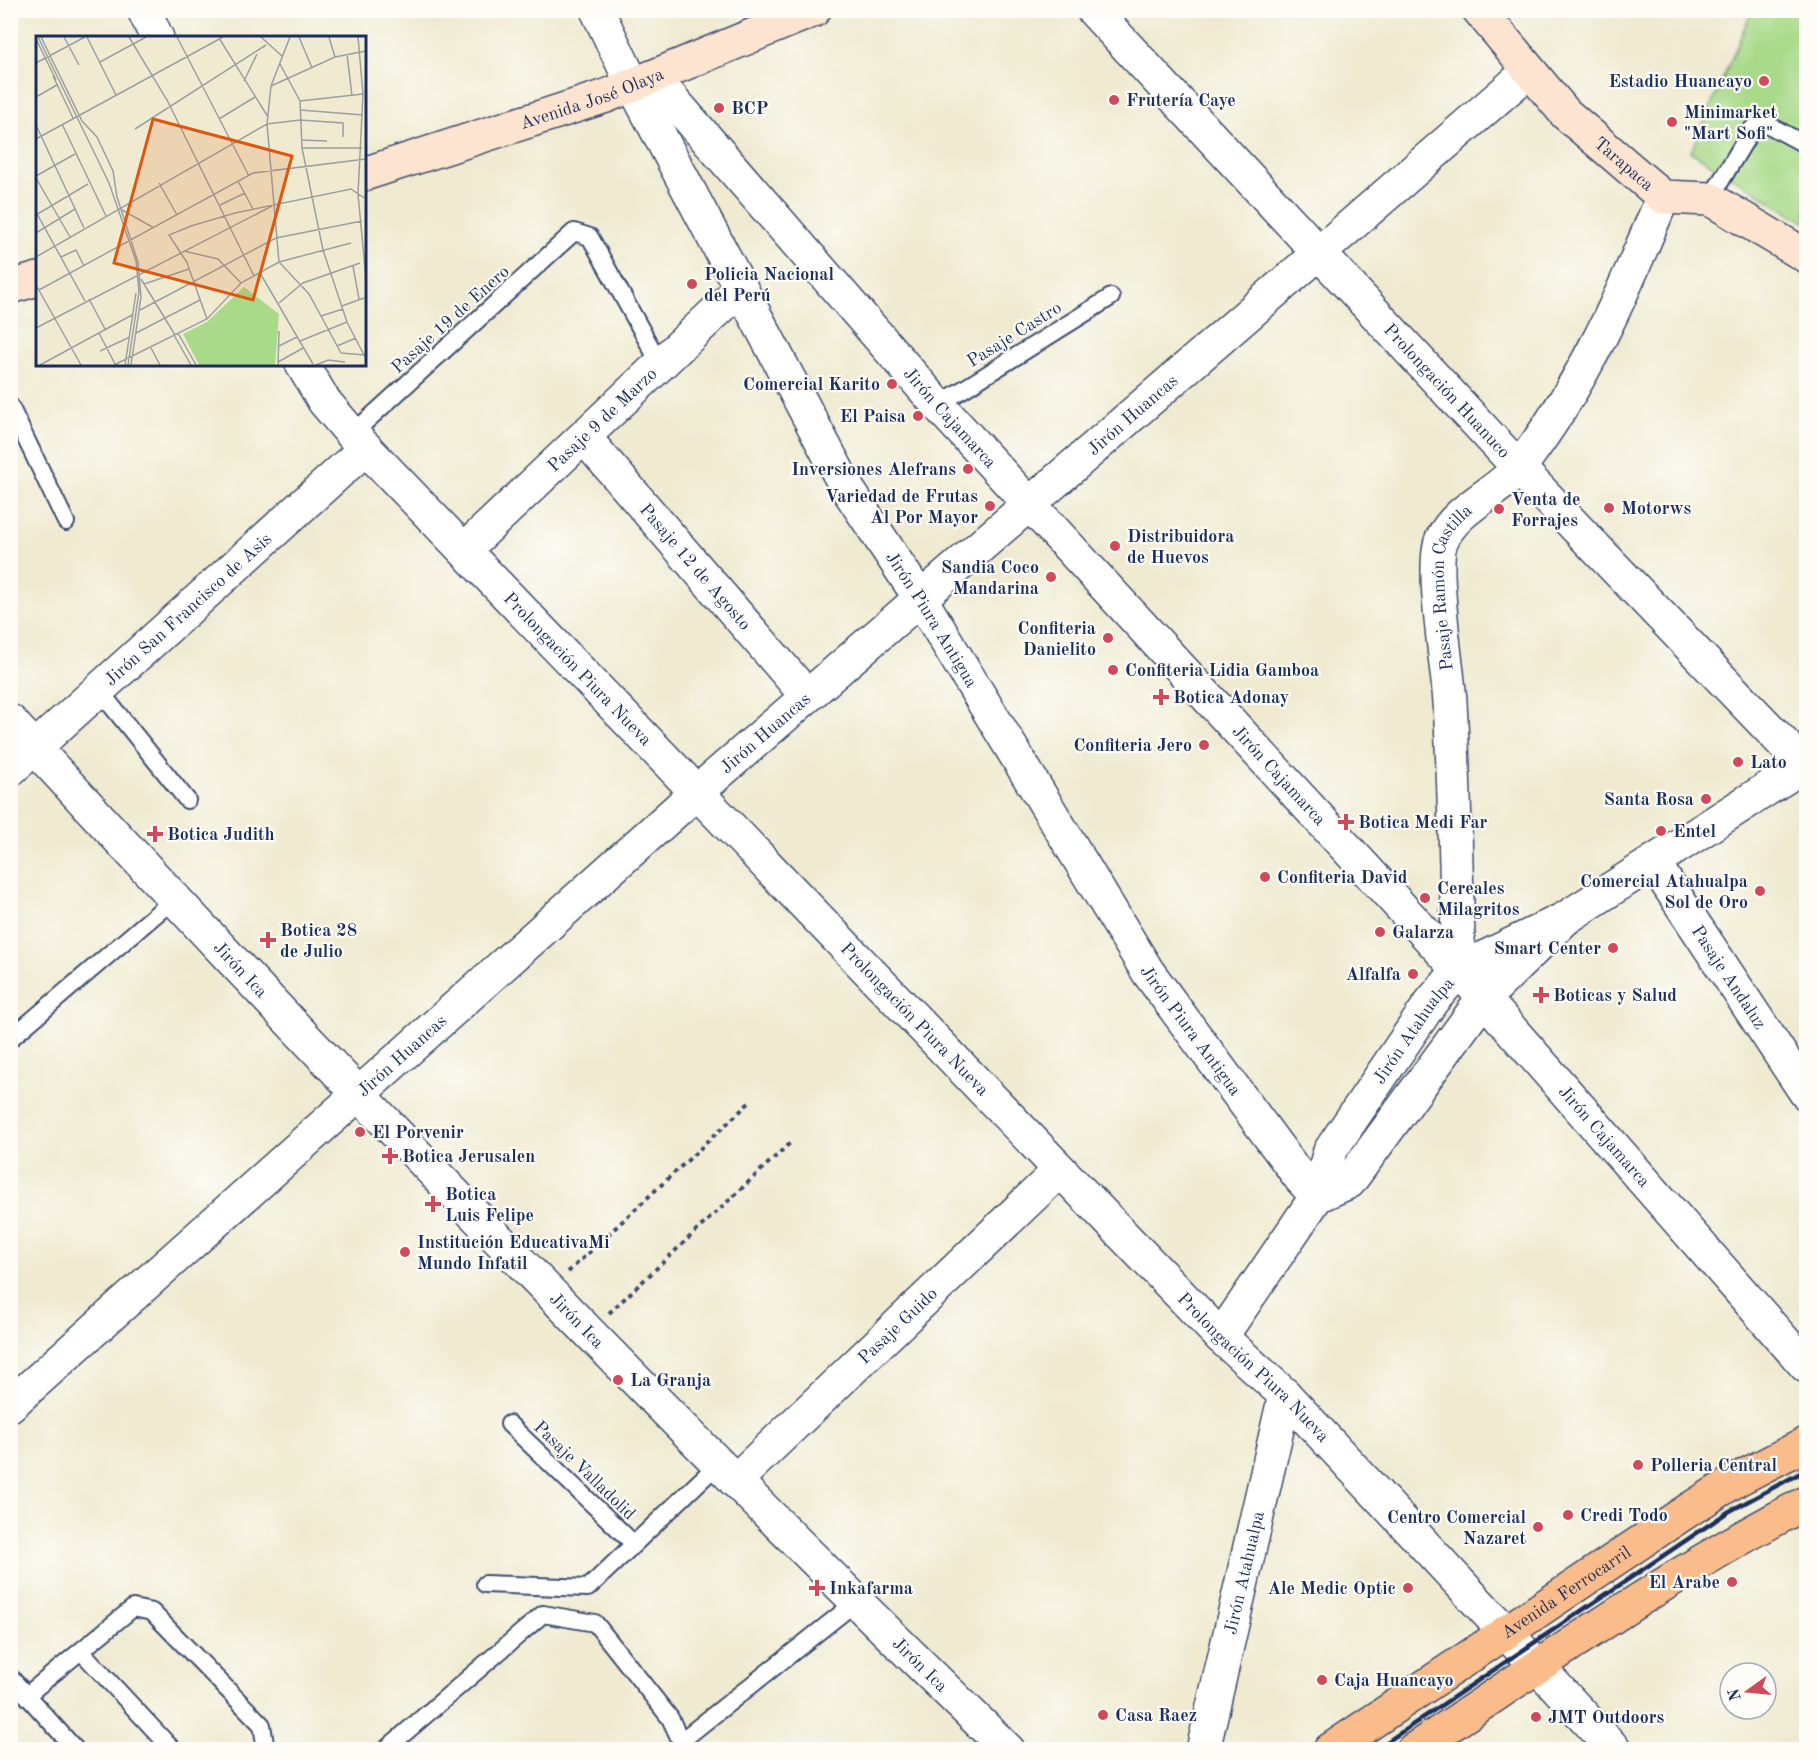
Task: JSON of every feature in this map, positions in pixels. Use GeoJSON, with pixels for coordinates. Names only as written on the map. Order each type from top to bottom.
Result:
{"type":"FeatureCollection","features":[{"type":"Feature","properties":{"kind":"main road","name":"Avenida Ferrocarril"},"geometry":{"type":"LineString","coordinates":[[1330,1749],[1738,1479],[1806,1444]]}},
{"type":"Feature","properties":{"kind":"main road"},"geometry":{"type":"LineString","coordinates":[[1413,1749],[1537,1665],[1700,1561],[1806,1503]]}},
{"type":"Feature","properties":{"kind":"street"},"geometry":{"type":"LineString","coordinates":[[144,10],[156,36]]}},
{"type":"Feature","properties":{"kind":"street","name":"Jirón Piura Antigua"},"geometry":{"type":"LineString","coordinates":[[597,10],[643,81],[741,288],[845,485],[920,598],[1148,972],[1301,1179],[1317,1196]]}},
{"type":"Feature","properties":{"kind":"street","name":"Avenida José Olaya"},"geometry":{"type":"LineString","coordinates":[[366,173],[643,81],[814,10]]}},
{"type":"Feature","properties":{"kind":"street","name":"Prolongación Huanuco"},"geometry":{"type":"LineString","coordinates":[[1093,10],[1519,468],[1806,766]]}},
{"type":"Feature","properties":{"kind":"street","name":"Tarapaca"},"geometry":{"type":"LineString","coordinates":[[1479,10],[1566,114],[1663,197],[1710,199],[1806,256]]}},
{"type":"Feature","properties":{"kind":"street","name":"Jirón Huancas"},"geometry":{"type":"LineString","coordinates":[[10,1405],[697,792],[1529,71]]}},
{"type":"Feature","properties":{"kind":"street","name":"Jirón Cajamarca"},"geometry":{"type":"LineString","coordinates":[[643,81],[1028,505],[1459,970],[1806,1366]]}},
{"type":"Feature","properties":{"kind":"street","name":"Pasaje Ramón Castilla"},"geometry":{"type":"LineString","coordinates":[[1459,970],[1450,700],[1439,593],[1440,541],[1450,525],[1519,468],[1575,388],[1621,297],[1663,197]]}},
{"type":"Feature","properties":{"kind":"street"},"geometry":{"type":"LineString","coordinates":[[10,287],[36,280]]}},
{"type":"Feature","properties":{"kind":"street","name":"Pasaje 9 de Marzo"},"geometry":{"type":"LineString","coordinates":[[464,550],[741,288]]}},
{"type":"Feature","properties":{"kind":"street","name":"Prolongación Piura Nueva"},"geometry":{"type":"LineString","coordinates":[[303,366],[324,400],[359,441],[1221,1337],[1285,1395],[1616,1749]]}},
{"type":"Feature","properties":{"kind":"street","name":"Pasaje 12 de Agosto"},"geometry":{"type":"LineString","coordinates":[[584,437],[807,696]]}},
{"type":"Feature","properties":{"kind":"street","name":"Jirón San Francisco de Asis"},"geometry":{"type":"LineString","coordinates":[[10,771],[99,690],[359,441]]}},
{"type":"Feature","properties":{"kind":"street","name":"Jirón Ica"},"geometry":{"type":"LineString","coordinates":[[10,721],[547,1291],[856,1602],[1008,1749]]}},
{"type":"Feature","properties":{"kind":"street","name":"Jirón Atahualpa"},"geometry":{"type":"LineString","coordinates":[[1221,1337],[1317,1196],[1330,1151],[1432,1001],[1459,970],[1566,918],[1806,766]]}},
{"type":"Feature","properties":{"kind":"street","name":"Pasaje Andaluz"},"geometry":{"type":"LineString","coordinates":[[1653,862],[1806,1093]]}},
{"type":"Feature","properties":{"kind":"street","name":"Jirón Atahualpa"},"geometry":{"type":"LineString","coordinates":[[1317,1196],[1349,1182],[1483,999],[1566,918]]}},
{"type":"Feature","properties":{"kind":"street","name":"Pasaje Guido"},"geometry":{"type":"LineString","coordinates":[[726,1472],[1060,1170]]}},
{"type":"Feature","properties":{"kind":"street","name":"Jirón Atahualpa"},"geometry":{"type":"LineString","coordinates":[[1203,1749],[1285,1395]]}},
{"type":"Feature","properties":{"kind":"lane"},"geometry":{"type":"LineString","coordinates":[[1710,199],[1752,129],[1765,123],[1806,145]]}},
{"type":"Feature","properties":{"kind":"lane","name":"Pasaje 19 de Enero"},"geometry":{"type":"LineString","coordinates":[[359,441],[573,232],[590,237],[660,364]]}},
{"type":"Feature","properties":{"kind":"lane","name":"Pasaje Castro"},"geometry":{"type":"LineString","coordinates":[[938,405],[1111,297]]}},
{"type":"Feature","properties":{"kind":"lane"},"geometry":{"type":"LineString","coordinates":[[10,406],[66,522]]}},
{"type":"Feature","properties":{"kind":"lane"},"geometry":{"type":"LineString","coordinates":[[99,690],[187,800]]}},
{"type":"Feature","properties":{"kind":"lane"},"geometry":{"type":"LineString","coordinates":[[10,1039],[175,898]]}},
{"type":"Feature","properties":{"kind":"lane","name":"Pasaje Valladolid"},"geometry":{"type":"LineString","coordinates":[[509,1424],[634,1544]]}},
{"type":"Feature","properties":{"kind":"lane"},"geometry":{"type":"LineString","coordinates":[[485,1584],[588,1588],[634,1544],[726,1472]]}},
{"type":"Feature","properties":{"kind":"lane"},"geometry":{"type":"LineString","coordinates":[[385,1749],[543,1614],[595,1623],[670,1718],[683,1745],[856,1602]]}},
{"type":"Feature","properties":{"kind":"lane"},"geometry":{"type":"LineString","coordinates":[[27,1695],[133,1608],[152,1612],[262,1725],[266,1749]]}},
{"type":"Feature","properties":{"kind":"lane"},"geometry":{"type":"LineString","coordinates":[[81,1651],[173,1749]]}},
{"type":"Feature","properties":{"kind":"lane"},"geometry":{"type":"LineString","coordinates":[[10,1677],[75,1749]]}},
{"type":"Feature","properties":{"kind":"path"},"geometry":{"type":"LineString","coordinates":[[547,1291],[750,1102]]}},
{"type":"Feature","properties":{"kind":"path"},"geometry":{"type":"LineString","coordinates":[[588,1332],[790,1143]]}},
{"type":"Feature","properties":{"kind":"green space","name":"Estadio Huancayo"},"geometry":{"type":"Polygon","coordinates":[[[1752,11],[1806,11],[1806,223],[1691,152],[1752,11]]]}},
{"type":"Feature","properties":{"kind":"railway"},"geometry":{"type":"LineString","coordinates":[[1375,1750],[1728,1512],[1806,1470]]}},
{"type":"Feature","properties":{"kind":"place","name":"Estadio Huancayo"},"geometry":{"type":"Point","coordinates":[1764,81]}},
{"type":"Feature","properties":{"kind":"place","name":"Frutería Caye"},"geometry":{"type":"Point","coordinates":[1114,100]}},
{"type":"Feature","properties":{"kind":"place","name":"BCP"},"geometry":{"type":"Point","coordinates":[719,108]}},
{"type":"Feature","properties":{"kind":"place","name":"Minimarket \"Mart Sofi\""},"geometry":{"type":"Point","coordinates":[1672,122]}},
{"type":"Feature","properties":{"kind":"place","name":"Policia Nacional del Perú"},"geometry":{"type":"Point","coordinates":[692,284]}},
{"type":"Feature","properties":{"kind":"place","name":"Comercial Karito"},"geometry":{"type":"Point","coordinates":[892,384]}},
{"type":"Feature","properties":{"kind":"place","name":"El Paisa"},"geometry":{"type":"Point","coordinates":[918,416]}},
{"type":"Feature","properties":{"kind":"place","name":"Inversiones Alefrans"},"geometry":{"type":"Point","coordinates":[968,469]}},
{"type":"Feature","properties":{"kind":"place","name":"Variedad de Frutas Al Por Mayor"},"geometry":{"type":"Point","coordinates":[990,506]}},
{"type":"Feature","properties":{"kind":"place","name":"Motorws"},"geometry":{"type":"Point","coordinates":[1609,508]}},
{"type":"Feature","properties":{"kind":"place","name":"Venta de Forrajes"},"geometry":{"type":"Point","coordinates":[1499,509]}},
{"type":"Feature","properties":{"kind":"place","name":"Distribuidora de Huevos"},"geometry":{"type":"Point","coordinates":[1115,546]}},
{"type":"Feature","properties":{"kind":"place","name":"Sandia Coco Mandarina"},"geometry":{"type":"Point","coordinates":[1051,577]}},
{"type":"Feature","properties":{"kind":"place","name":"Confiteria Danielito"},"geometry":{"type":"Point","coordinates":[1108,638]}},
{"type":"Feature","properties":{"kind":"place","name":"Confiteria Lidia Gamboa"},"geometry":{"type":"Point","coordinates":[1113,670]}},
{"type":"Feature","properties":{"kind":"place","name":"Botica Adonay"},"geometry":{"type":"Point","coordinates":[1161,697]}},
{"type":"Feature","properties":{"kind":"place","name":"Confiteria Jero"},"geometry":{"type":"Point","coordinates":[1204,745]}},
{"type":"Feature","properties":{"kind":"place","name":"Lato"},"geometry":{"type":"Point","coordinates":[1738,762]}},
{"type":"Feature","properties":{"kind":"place","name":"Santa Rosa"},"geometry":{"type":"Point","coordinates":[1706,799]}},
{"type":"Feature","properties":{"kind":"place","name":"Botica Medi Far"},"geometry":{"type":"Point","coordinates":[1346,822]}},
{"type":"Feature","properties":{"kind":"place","name":"Entel"},"geometry":{"type":"Point","coordinates":[1661,831]}},
{"type":"Feature","properties":{"kind":"place","name":"Botica Judith"},"geometry":{"type":"Point","coordinates":[155,834]}},
{"type":"Feature","properties":{"kind":"place","name":"Confiteria David"},"geometry":{"type":"Point","coordinates":[1265,877]}},
{"type":"Feature","properties":{"kind":"place","name":"Comercial Atahualpa Sol de Oro"},"geometry":{"type":"Point","coordinates":[1760,891]}},
{"type":"Feature","properties":{"kind":"place","name":"Cereales Milagritos"},"geometry":{"type":"Point","coordinates":[1425,898]}},
{"type":"Feature","properties":{"kind":"place","name":"Galarza"},"geometry":{"type":"Point","coordinates":[1380,932]}},
{"type":"Feature","properties":{"kind":"place","name":"Botica 28 de Julio"},"geometry":{"type":"Point","coordinates":[268,940]}},
{"type":"Feature","properties":{"kind":"place","name":"Smart Center"},"geometry":{"type":"Point","coordinates":[1613,948]}},
{"type":"Feature","properties":{"kind":"place","name":"Alfalfa"},"geometry":{"type":"Point","coordinates":[1413,974]}},
{"type":"Feature","properties":{"kind":"place","name":"Boticas y Salud"},"geometry":{"type":"Point","coordinates":[1541,995]}},
{"type":"Feature","properties":{"kind":"place","name":"El Porvenir"},"geometry":{"type":"Point","coordinates":[360,1132]}},
{"type":"Feature","properties":{"kind":"place","name":"Botica Jerusalen"},"geometry":{"type":"Point","coordinates":[390,1156]}},
{"type":"Feature","properties":{"kind":"place","name":"Botica Luis Felipe"},"geometry":{"type":"Point","coordinates":[433,1204]}},
{"type":"Feature","properties":{"kind":"place","name":"Institución EducativaMi Mundo Infatil"},"geometry":{"type":"Point","coordinates":[405,1252]}},
{"type":"Feature","properties":{"kind":"place","name":"La Granja"},"geometry":{"type":"Point","coordinates":[618,1380]}},
{"type":"Feature","properties":{"kind":"place","name":"Polleria Central"},"geometry":{"type":"Point","coordinates":[1638,1465]}},
{"type":"Feature","properties":{"kind":"place","name":"Credi Todo"},"geometry":{"type":"Point","coordinates":[1568,1515]}},
{"type":"Feature","properties":{"kind":"place","name":"Centro Comercial Nazaret"},"geometry":{"type":"Point","coordinates":[1538,1527]}},
{"type":"Feature","properties":{"kind":"place","name":"El Arabe"},"geometry":{"type":"Point","coordinates":[1732,1582]}},
{"type":"Feature","properties":{"kind":"place","name":"Inkafarma"},"geometry":{"type":"Point","coordinates":[817,1588]}},
{"type":"Feature","properties":{"kind":"place","name":"Ale Medic Optic"},"geometry":{"type":"Point","coordinates":[1408,1588]}},
{"type":"Feature","properties":{"kind":"place","name":"Caja Huancayo"},"geometry":{"type":"Point","coordinates":[1322,1680]}},
{"type":"Feature","properties":{"kind":"place","name":"Casa Raez"},"geometry":{"type":"Point","coordinates":[1103,1715]}},
{"type":"Feature","properties":{"kind":"place","name":"JMT Outdoors"},"geometry":{"type":"Point","coordinates":[1536,1717]}}]}
